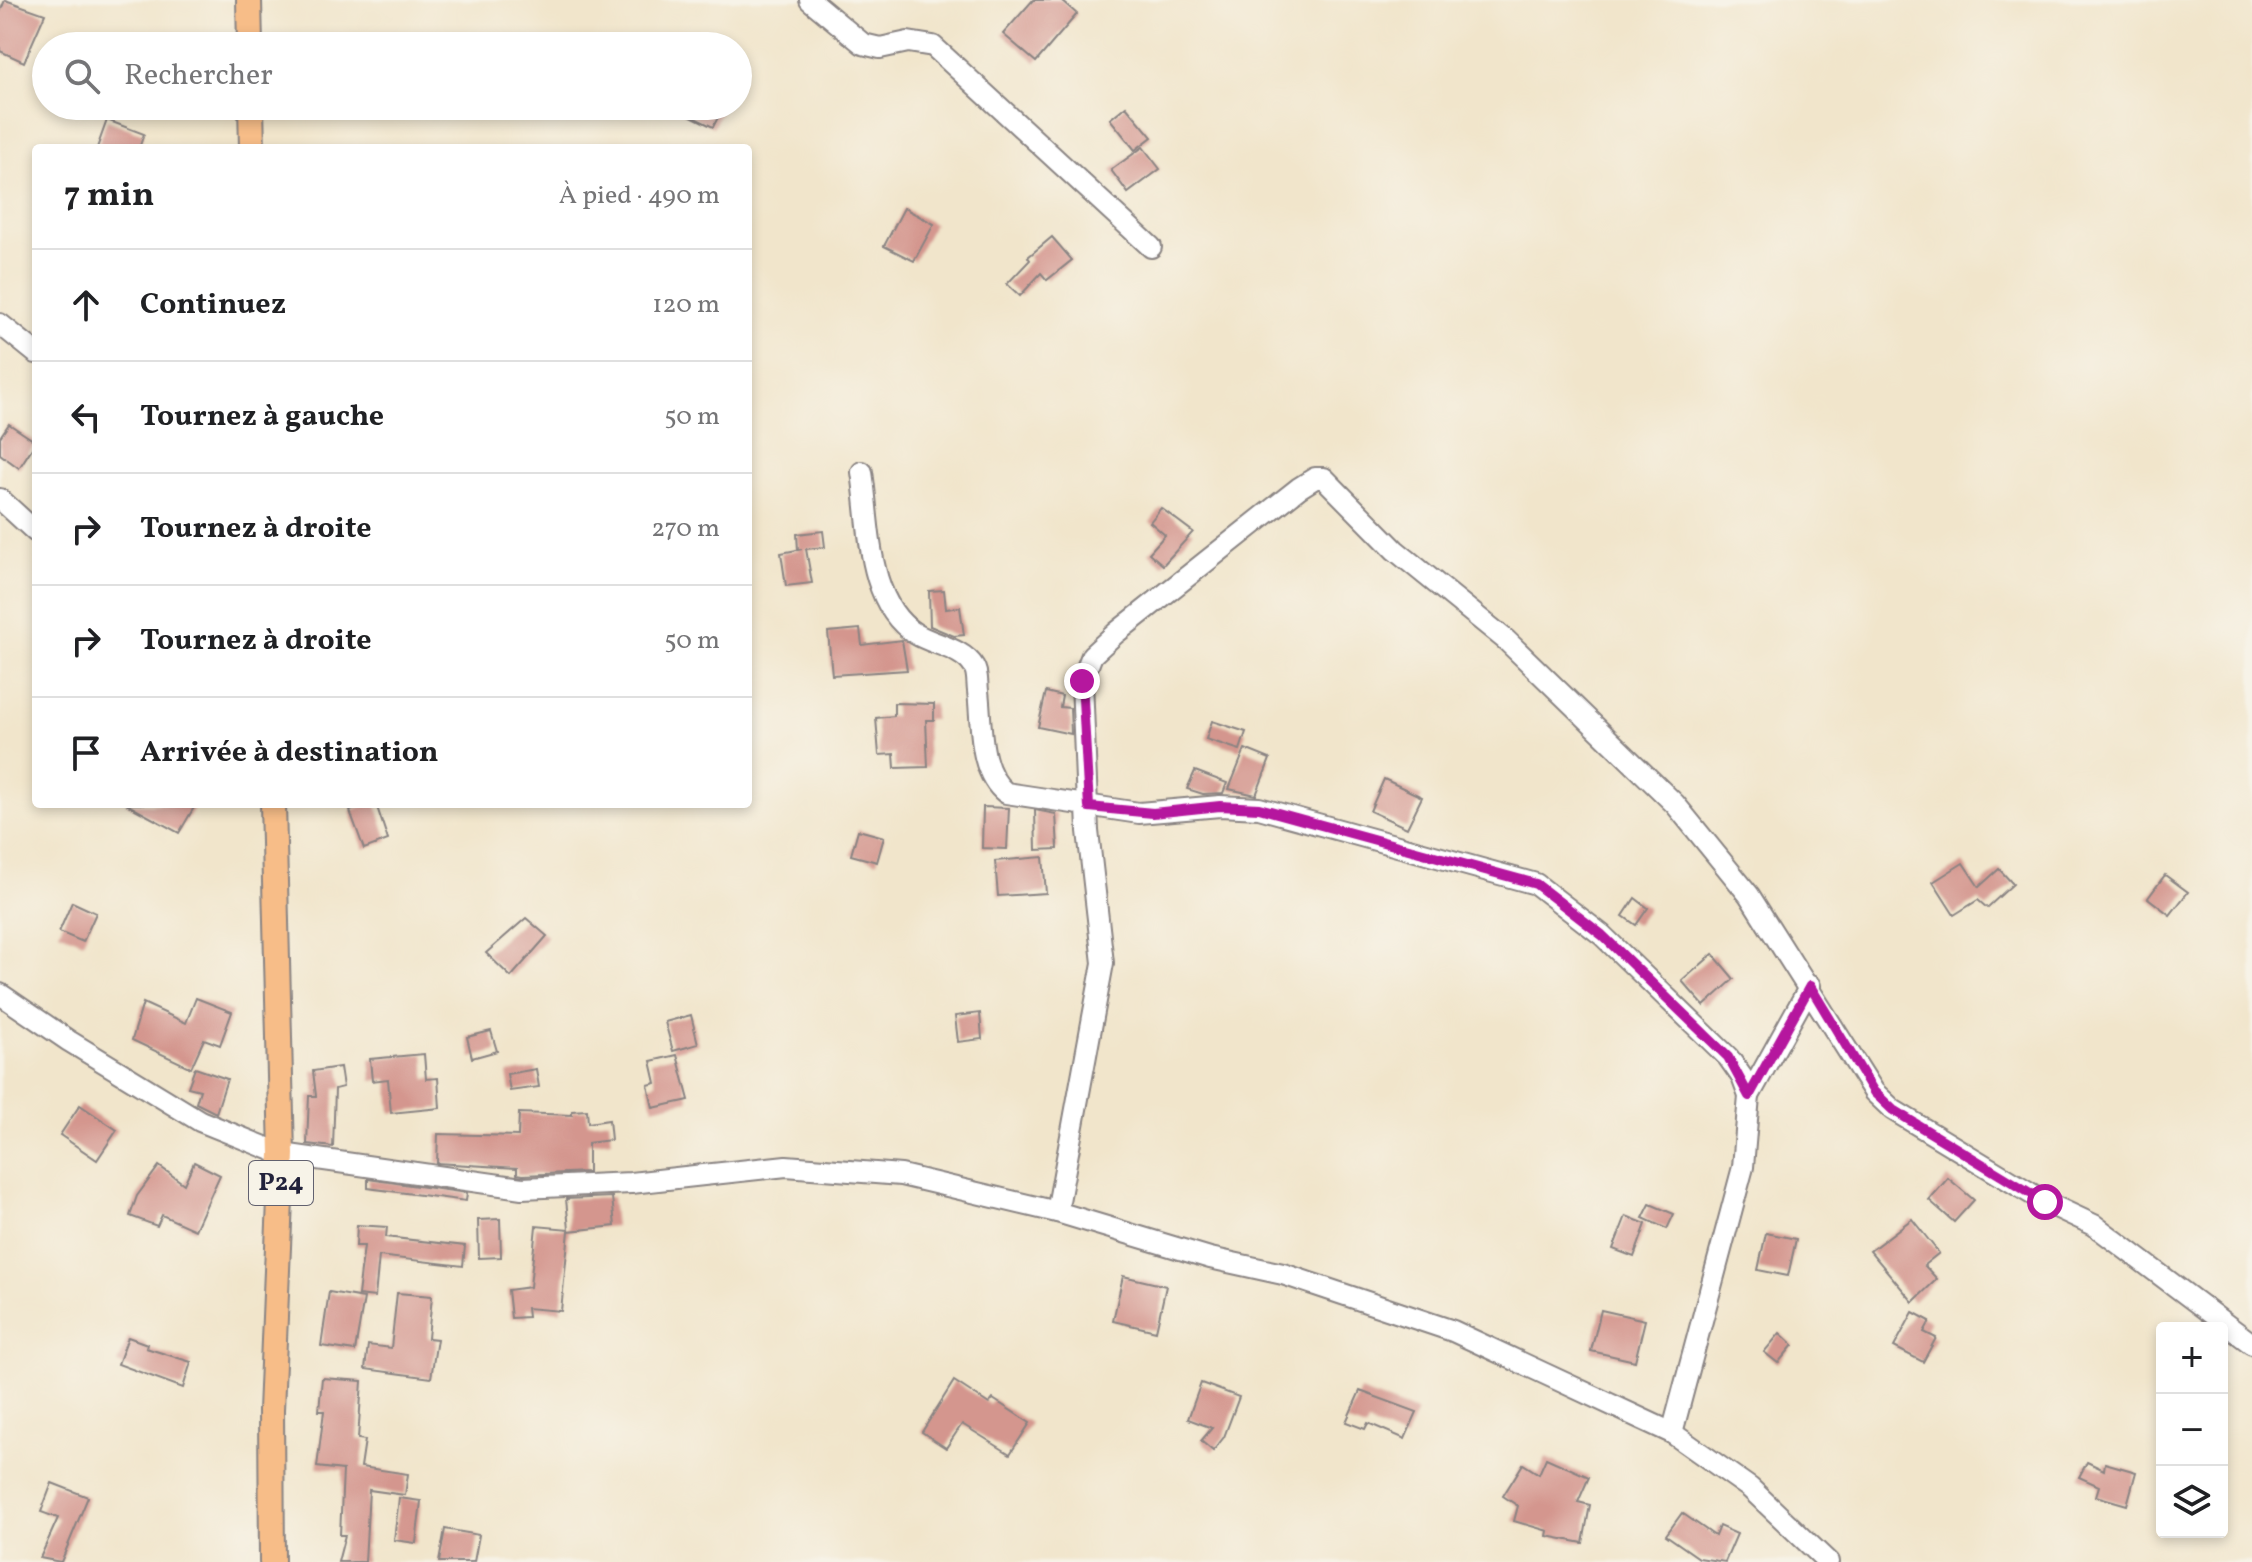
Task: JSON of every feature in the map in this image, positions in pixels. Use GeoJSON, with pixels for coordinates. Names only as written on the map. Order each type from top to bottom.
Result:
{"type":"FeatureCollection","features":[{"type":"Feature","properties":{"kind":"main road"},"geometry":{"type":"LineString","coordinates":[[249,0],[250,32]]}},
{"type":"Feature","properties":{"kind":"main road"},"geometry":{"type":"LineString","coordinates":[[251,120],[252,144]]}},
{"type":"Feature","properties":{"kind":"main road","name":"P24"},"geometry":{"type":"LineString","coordinates":[[272,1562],[271,1410],[282,1154],[273,808]]}},
{"type":"Feature","properties":{"kind":"street"},"geometry":{"type":"LineString","coordinates":[[810,0],[863,44],[880,48],[908,42],[933,46],[1151,247]]}},
{"type":"Feature","properties":{"kind":"street"},"geometry":{"type":"LineString","coordinates":[[0,324],[32,350]]}},
{"type":"Feature","properties":{"kind":"street"},"geometry":{"type":"LineString","coordinates":[[862,472],[878,578],[891,614],[916,634],[963,656],[976,668],[987,765],[993,783],[1006,793],[1139,813],[1238,805],[1273,811],[1536,884],[1602,935],[1728,1057],[1749,1096]]}},
{"type":"Feature","properties":{"kind":"street"},"geometry":{"type":"LineString","coordinates":[[1057,1212],[1103,963],[1082,681],[1092,655],[1299,488],[1315,478],[1324,478],[1395,550],[1506,640],[1675,804],[1749,895],[1810,986],[1874,1092],[1893,1110],[2045,1202],[2094,1225],[2252,1344]]}},
{"type":"Feature","properties":{"kind":"street"},"geometry":{"type":"LineString","coordinates":[[0,499],[32,528]]}},
{"type":"Feature","properties":{"kind":"street"},"geometry":{"type":"LineString","coordinates":[[1672,1433],[1743,1167],[1749,1096],[1810,986]]}},
{"type":"Feature","properties":{"kind":"street"},"geometry":{"type":"LineString","coordinates":[[0,994],[200,1121],[282,1154],[522,1188],[631,1183],[786,1166],[901,1175],[1057,1212],[1210,1258],[1283,1274],[1453,1331],[1672,1433],[1750,1488],[1828,1562]]}},
{"type":"Feature","properties":{"kind":"building"},"geometry":{"type":"Polygon","coordinates":[[[5,0],[45,14],[37,32],[32,32],[32,44],[24,62],[0,51],[0,12],[5,0]]]}},
{"type":"Feature","properties":{"kind":"building"},"geometry":{"type":"Polygon","coordinates":[[[1033,0],[1061,0],[1077,14],[1036,62],[1003,34],[1033,0]]]}},
{"type":"Feature","properties":{"kind":"building"},"geometry":{"type":"Polygon","coordinates":[[[1126,106],[1152,137],[1135,150],[1110,119],[1126,106]]]}},
{"type":"Feature","properties":{"kind":"building"},"geometry":{"type":"Polygon","coordinates":[[[107,120],[144,134],[140,144],[98,144],[107,120]]]}},
{"type":"Feature","properties":{"kind":"building"},"geometry":{"type":"Polygon","coordinates":[[[699,120],[717,120],[713,127],[699,120]]]}},
{"type":"Feature","properties":{"kind":"building"},"geometry":{"type":"Polygon","coordinates":[[[1143,147],[1160,169],[1128,193],[1111,170],[1143,147]]]}},
{"type":"Feature","properties":{"kind":"building"},"geometry":{"type":"Polygon","coordinates":[[[904,208],[934,224],[914,261],[884,246],[904,208]]]}},
{"type":"Feature","properties":{"kind":"building"},"geometry":{"type":"Polygon","coordinates":[[[1052,237],[1072,260],[1047,280],[1041,273],[1020,296],[1007,284],[1030,260],[1028,257],[1052,237]]]}},
{"type":"Feature","properties":{"kind":"building"},"geometry":{"type":"Polygon","coordinates":[[[9,424],[32,439],[32,448],[19,468],[0,454],[0,437],[9,424]]]}},
{"type":"Feature","properties":{"kind":"building"},"geometry":{"type":"Polygon","coordinates":[[[1161,508],[1193,532],[1163,565],[1149,553],[1165,535],[1150,522],[1161,508]]]}},
{"type":"Feature","properties":{"kind":"building"},"geometry":{"type":"Polygon","coordinates":[[[823,531],[825,547],[806,549],[812,583],[786,586],[781,553],[798,550],[797,534],[823,531]]]}},
{"type":"Feature","properties":{"kind":"building"},"geometry":{"type":"Polygon","coordinates":[[[944,590],[946,609],[960,607],[964,635],[954,636],[930,626],[929,591],[944,590]]]}},
{"type":"Feature","properties":{"kind":"building"},"geometry":{"type":"Polygon","coordinates":[[[860,629],[862,645],[902,640],[907,670],[832,675],[828,632],[860,629]]]}},
{"type":"Feature","properties":{"kind":"building"},"geometry":{"type":"Polygon","coordinates":[[[1046,692],[1062,696],[1060,707],[1070,708],[1071,734],[1038,727],[1046,692]]]}},
{"type":"Feature","properties":{"kind":"building"},"geometry":{"type":"Polygon","coordinates":[[[894,703],[934,704],[934,720],[926,720],[928,767],[895,768],[894,754],[879,755],[876,718],[894,716],[894,703]]]}},
{"type":"Feature","properties":{"kind":"building"},"geometry":{"type":"Polygon","coordinates":[[[1212,721],[1246,732],[1240,750],[1206,739],[1212,721]]]}},
{"type":"Feature","properties":{"kind":"building"},"geometry":{"type":"Polygon","coordinates":[[[1245,749],[1270,759],[1256,795],[1229,789],[1245,749]]]}},
{"type":"Feature","properties":{"kind":"building"},"geometry":{"type":"Polygon","coordinates":[[[1195,771],[1227,783],[1223,793],[1203,794],[1187,789],[1195,771]]]}},
{"type":"Feature","properties":{"kind":"building"},"geometry":{"type":"Polygon","coordinates":[[[1384,779],[1422,797],[1407,828],[1370,811],[1384,779]]]}},
{"type":"Feature","properties":{"kind":"building"},"geometry":{"type":"Polygon","coordinates":[[[983,807],[1009,808],[1007,849],[982,848],[983,807]]]}},
{"type":"Feature","properties":{"kind":"building"},"geometry":{"type":"Polygon","coordinates":[[[133,808],[194,808],[179,833],[133,808]]]}},
{"type":"Feature","properties":{"kind":"building"},"geometry":{"type":"Polygon","coordinates":[[[377,808],[388,840],[364,849],[350,811],[377,808]]]}},
{"type":"Feature","properties":{"kind":"building"},"geometry":{"type":"Polygon","coordinates":[[[1035,810],[1056,814],[1058,849],[1036,850],[1035,810]]]}},
{"type":"Feature","properties":{"kind":"building"},"geometry":{"type":"Polygon","coordinates":[[[858,830],[884,837],[877,862],[851,855],[858,830]]]}},
{"type":"Feature","properties":{"kind":"building"},"geometry":{"type":"Polygon","coordinates":[[[1043,857],[1046,893],[998,896],[995,861],[1043,857]]]}},
{"type":"Feature","properties":{"kind":"building"},"geometry":{"type":"Polygon","coordinates":[[[1963,863],[1979,887],[1999,869],[2013,884],[1987,908],[1978,900],[1954,915],[1933,882],[1963,863]]]}},
{"type":"Feature","properties":{"kind":"building"},"geometry":{"type":"Polygon","coordinates":[[[2165,875],[2188,892],[2170,915],[2148,898],[2165,875]]]}},
{"type":"Feature","properties":{"kind":"building"},"geometry":{"type":"Polygon","coordinates":[[[1635,898],[1648,908],[1636,925],[1623,916],[1635,898]]]}},
{"type":"Feature","properties":{"kind":"building"},"geometry":{"type":"Polygon","coordinates":[[[72,902],[96,913],[83,942],[59,932],[72,902]]]}},
{"type":"Feature","properties":{"kind":"building"},"geometry":{"type":"Polygon","coordinates":[[[526,918],[547,936],[511,977],[486,953],[526,918]]]}},
{"type":"Feature","properties":{"kind":"building"},"geometry":{"type":"Polygon","coordinates":[[[1713,954],[1734,979],[1704,1006],[1682,981],[1713,954]]]}},
{"type":"Feature","properties":{"kind":"building"},"geometry":{"type":"Polygon","coordinates":[[[196,998],[232,1012],[220,1045],[204,1039],[191,1068],[132,1040],[143,1003],[186,1023],[196,998]]]}},
{"type":"Feature","properties":{"kind":"building"},"geometry":{"type":"Polygon","coordinates":[[[980,1013],[982,1039],[958,1042],[955,1016],[980,1013]]]}},
{"type":"Feature","properties":{"kind":"building"},"geometry":{"type":"Polygon","coordinates":[[[691,1015],[698,1044],[673,1051],[665,1022],[691,1015]]]}},
{"type":"Feature","properties":{"kind":"building"},"geometry":{"type":"Polygon","coordinates":[[[491,1031],[497,1051],[472,1058],[467,1037],[491,1031]]]}},
{"type":"Feature","properties":{"kind":"building"},"geometry":{"type":"Polygon","coordinates":[[[424,1054],[426,1079],[438,1078],[440,1108],[391,1113],[388,1079],[372,1081],[370,1059],[424,1054]]]}},
{"type":"Feature","properties":{"kind":"building"},"geometry":{"type":"Polygon","coordinates":[[[677,1055],[689,1100],[653,1108],[648,1085],[656,1083],[651,1061],[677,1055]]]}},
{"type":"Feature","properties":{"kind":"building"},"geometry":{"type":"Polygon","coordinates":[[[340,1067],[343,1087],[335,1089],[333,1147],[307,1144],[309,1096],[316,1096],[313,1071],[340,1067]]]}},
{"type":"Feature","properties":{"kind":"building"},"geometry":{"type":"Polygon","coordinates":[[[195,1068],[227,1079],[216,1113],[196,1103],[200,1090],[188,1087],[195,1068]]]}},
{"type":"Feature","properties":{"kind":"building"},"geometry":{"type":"Polygon","coordinates":[[[536,1069],[539,1087],[510,1091],[507,1074],[536,1069]]]}},
{"type":"Feature","properties":{"kind":"building"},"geometry":{"type":"Polygon","coordinates":[[[80,1105],[117,1130],[97,1160],[60,1135],[80,1105]]]}},
{"type":"Feature","properties":{"kind":"building"},"geometry":{"type":"Polygon","coordinates":[[[587,1110],[588,1123],[609,1120],[611,1140],[588,1143],[588,1172],[523,1175],[517,1174],[517,1168],[437,1163],[438,1134],[518,1136],[519,1113],[572,1115],[572,1111],[587,1110]]]}},
{"type":"Feature","properties":{"kind":"building"},"geometry":{"type":"Polygon","coordinates":[[[194,1162],[220,1175],[195,1230],[162,1215],[157,1226],[130,1216],[137,1196],[159,1166],[184,1184],[194,1162]]]}},
{"type":"Feature","properties":{"kind":"building"},"geometry":{"type":"Polygon","coordinates":[[[1948,1178],[1974,1200],[1954,1222],[1929,1200],[1948,1178]]]}},
{"type":"Feature","properties":{"kind":"building"},"geometry":{"type":"Polygon","coordinates":[[[368,1179],[467,1193],[466,1201],[368,1188],[368,1179]]]}},
{"type":"Feature","properties":{"kind":"building"},"geometry":{"type":"Polygon","coordinates":[[[612,1197],[615,1226],[569,1231],[561,1311],[527,1308],[528,1317],[511,1318],[508,1290],[530,1287],[536,1226],[569,1229],[566,1199],[612,1197]]]}},
{"type":"Feature","properties":{"kind":"building"},"geometry":{"type":"Polygon","coordinates":[[[1650,1204],[1674,1214],[1667,1229],[1643,1218],[1650,1204]]]}},
{"type":"Feature","properties":{"kind":"building"},"geometry":{"type":"Polygon","coordinates":[[[1626,1216],[1646,1224],[1634,1257],[1613,1249],[1626,1216]]]}},
{"type":"Feature","properties":{"kind":"building"},"geometry":{"type":"Polygon","coordinates":[[[500,1219],[501,1257],[479,1258],[478,1220],[500,1219]]]}},
{"type":"Feature","properties":{"kind":"building"},"geometry":{"type":"Polygon","coordinates":[[[1912,1219],[1939,1253],[1924,1265],[1937,1279],[1913,1302],[1870,1251],[1912,1219]]]}},
{"type":"Feature","properties":{"kind":"building"},"geometry":{"type":"Polygon","coordinates":[[[357,1225],[387,1227],[386,1237],[465,1246],[463,1266],[379,1256],[375,1297],[358,1295],[364,1246],[356,1246],[357,1225]]]}},
{"type":"Feature","properties":{"kind":"building"},"geometry":{"type":"Polygon","coordinates":[[[1766,1233],[1796,1239],[1788,1276],[1758,1270],[1766,1233]]]}},
{"type":"Feature","properties":{"kind":"building"},"geometry":{"type":"Polygon","coordinates":[[[1123,1276],[1166,1286],[1156,1331],[1113,1321],[1123,1276]]]}},
{"type":"Feature","properties":{"kind":"building"},"geometry":{"type":"Polygon","coordinates":[[[329,1292],[364,1298],[355,1351],[321,1346],[329,1292]]]}},
{"type":"Feature","properties":{"kind":"building"},"geometry":{"type":"Polygon","coordinates":[[[397,1293],[432,1296],[428,1338],[437,1339],[431,1378],[365,1369],[368,1345],[391,1348],[397,1293]]]}},
{"type":"Feature","properties":{"kind":"building"},"geometry":{"type":"Polygon","coordinates":[[[1601,1310],[1645,1320],[1635,1361],[1591,1351],[1601,1310]]]}},
{"type":"Feature","properties":{"kind":"building"},"geometry":{"type":"Polygon","coordinates":[[[1913,1312],[1930,1321],[1924,1332],[1936,1338],[1923,1362],[1894,1347],[1913,1312]]]}},
{"type":"Feature","properties":{"kind":"building"},"geometry":{"type":"Polygon","coordinates":[[[1780,1333],[1793,1345],[1778,1363],[1764,1352],[1780,1333]]]}},
{"type":"Feature","properties":{"kind":"building"},"geometry":{"type":"Polygon","coordinates":[[[128,1337],[147,1344],[146,1348],[191,1362],[183,1388],[118,1364],[128,1337]]]}},
{"type":"Feature","properties":{"kind":"building"},"geometry":{"type":"Polygon","coordinates":[[[322,1378],[362,1381],[358,1439],[365,1440],[361,1467],[408,1474],[405,1495],[369,1490],[365,1562],[338,1562],[345,1535],[340,1535],[343,1470],[317,1467],[324,1411],[319,1411],[322,1378]]]}},
{"type":"Feature","properties":{"kind":"building"},"geometry":{"type":"Polygon","coordinates":[[[954,1381],[989,1404],[993,1399],[1030,1423],[1010,1454],[962,1424],[946,1448],[922,1432],[954,1381]]]}},
{"type":"Feature","properties":{"kind":"building"},"geometry":{"type":"Polygon","coordinates":[[[1201,1383],[1239,1397],[1224,1437],[1213,1451],[1201,1441],[1212,1428],[1188,1419],[1201,1383]]]}},
{"type":"Feature","properties":{"kind":"building"},"geometry":{"type":"Polygon","coordinates":[[[1360,1391],[1417,1412],[1405,1439],[1368,1423],[1365,1429],[1346,1422],[1360,1391]]]}},
{"type":"Feature","properties":{"kind":"building"},"geometry":{"type":"Polygon","coordinates":[[[1546,1458],[1589,1477],[1578,1502],[1590,1505],[1583,1543],[1547,1536],[1548,1531],[1514,1521],[1518,1506],[1503,1496],[1523,1464],[1539,1474],[1546,1458]]]}},
{"type":"Feature","properties":{"kind":"building"},"geometry":{"type":"Polygon","coordinates":[[[2087,1462],[2104,1470],[2105,1463],[2136,1472],[2127,1505],[2096,1496],[2099,1486],[2079,1477],[2087,1462]]]}},
{"type":"Feature","properties":{"kind":"building"},"geometry":{"type":"Polygon","coordinates":[[[52,1483],[88,1497],[61,1562],[40,1558],[58,1518],[41,1512],[52,1483]]]}},
{"type":"Feature","properties":{"kind":"building"},"geometry":{"type":"Polygon","coordinates":[[[399,1498],[421,1501],[416,1543],[394,1540],[399,1498]]]}},
{"type":"Feature","properties":{"kind":"building"},"geometry":{"type":"Polygon","coordinates":[[[1682,1513],[1715,1536],[1719,1526],[1737,1534],[1725,1562],[1699,1558],[1666,1535],[1682,1513]]]}},
{"type":"Feature","properties":{"kind":"building"},"geometry":{"type":"Polygon","coordinates":[[[445,1529],[479,1535],[474,1562],[439,1562],[445,1529]]]}},
{"type":"Feature","properties":{"kind":"route"},"geometry":{"type":"LineString","coordinates":[[1082,681],[1089,807],[1139,813],[1238,805],[1259,808],[1287,813],[1536,884],[1602,935],[1728,1057],[1742,1077],[1749,1096],[1810,986],[1874,1092],[1893,1110],[2045,1202]]}}]}
